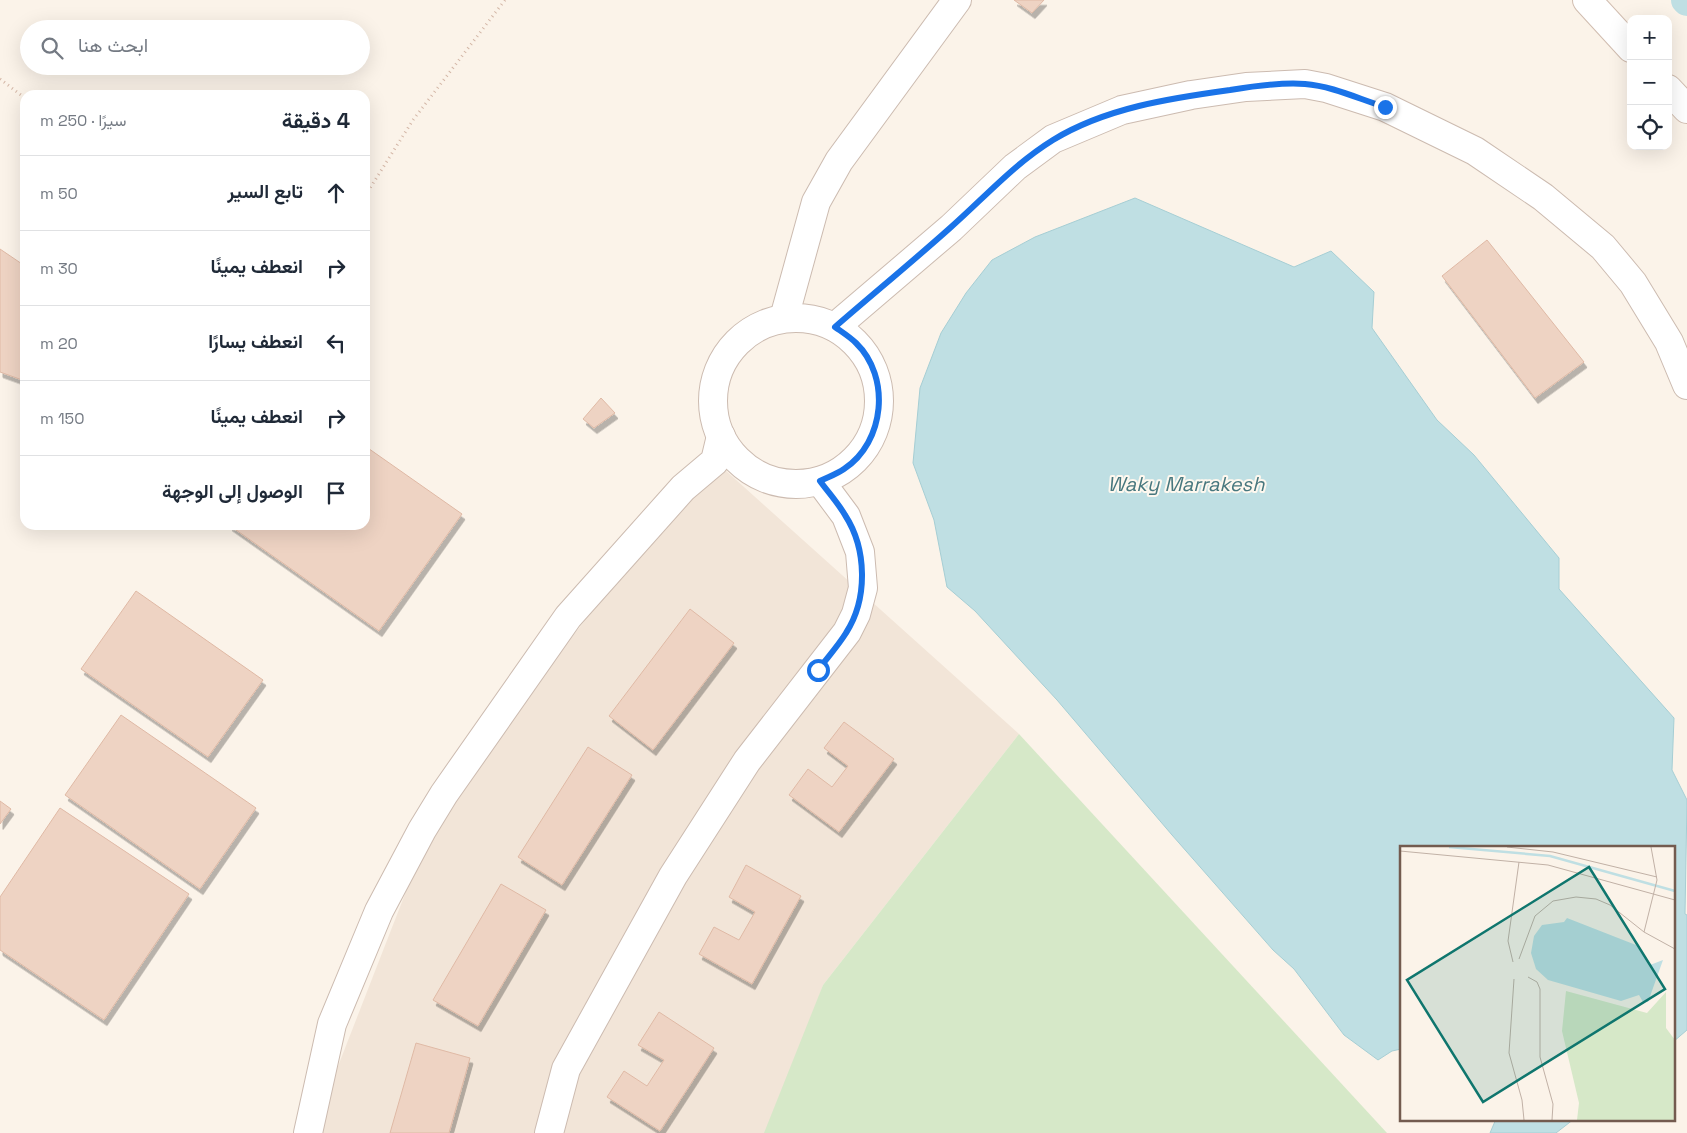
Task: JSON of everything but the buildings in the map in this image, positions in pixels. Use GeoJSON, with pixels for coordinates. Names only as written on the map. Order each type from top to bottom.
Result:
{"type":"FeatureCollection","features":[{"type":"Feature","properties":{"kind":"street"},"geometry":{"type":"LineString","coordinates":[[784,318],[816,202],[838,162],[957,0]]}},
{"type":"Feature","properties":{"kind":"street"},"geometry":{"type":"LineString","coordinates":[[1587,0],[1627,44]]}},
{"type":"Feature","properties":{"kind":"street"},"geometry":{"type":"LineString","coordinates":[[835,327],[951,228],[1015,167],[1053,139],[1122,110],[1255,86],[1305,84],[1326,88],[1385,107],[1475,151],[1543,197],[1603,247],[1633,283],[1668,342],[1687,385]]}},
{"type":"Feature","properties":{"kind":"street"},"geometry":{"type":"LineString","coordinates":[[1672,93],[1687,109]]}},
{"type":"Feature","properties":{"kind":"street"},"geometry":{"type":"LineString","coordinates":[[784,318],[810,318],[835,327],[857,344],[873,368],[880,395],[877,423],[865,449],[845,469],[820,481],[796,484],[773,481],[752,471],[734,456],[721,436],[714,412],[714,386],[722,361],[738,341],[759,326],[784,318]]}},
{"type":"Feature","properties":{"kind":"street"},"geometry":{"type":"LineString","coordinates":[[308,1133],[332,1024],[379,911],[422,830],[444,794],[568,617],[683,488],[715,461],[721,436]]}},
{"type":"Feature","properties":{"kind":"street"},"geometry":{"type":"LineString","coordinates":[[549,1133],[566,1069],[673,876],[747,761],[847,632],[856,614],[863,588],[860,552],[846,516],[820,481]]}},
{"type":"Feature","properties":{"kind":"path"},"geometry":{"type":"LineString","coordinates":[[370,188],[413,120],[505,0]]}},
{"type":"Feature","properties":{"kind":"path"},"geometry":{"type":"LineString","coordinates":[[0,79],[20,94]]}},
{"type":"Feature","properties":{"kind":"shaded area"},"geometry":{"type":"Polygon","coordinates":[[[715,461],[1019,734],[823,985],[772,1133],[312,1133],[444,794],[715,461]]]}},
{"type":"Feature","properties":{"kind":"green space"},"geometry":{"type":"Polygon","coordinates":[[[1019,734],[1387,1133],[764,1133],[823,985],[1019,734]]]}},
{"type":"Feature","properties":{"kind":"water","name":"Waky Marrakesh"},"geometry":{"type":"Polygon","coordinates":[[[1135,198],[1294,267],[1331,251],[1374,292],[1372,328],[1437,420],[1474,455],[1559,558],[1559,589],[1674,718],[1672,770],[1687,800],[1685,914],[1687,915],[1687,1030],[1674,1041],[1674,846],[1400,846],[1400,1049],[1392,1051],[1378,1060],[1344,1035],[1294,969],[1273,950],[1057,700],[975,611],[947,587],[934,520],[913,463],[920,388],[941,333],[966,293],[992,260],[1035,237],[1135,198]]]}},
{"type":"Feature","properties":{"kind":"water"},"geometry":{"type":"Polygon","coordinates":[[[1496,1120],[1573,1120],[1556,1133],[1490,1133],[1496,1120]]]}},
{"type":"Feature","properties":{"kind":"route"},"geometry":{"type":"LineString","coordinates":[[818,670],[847,632],[856,614],[863,588],[860,552],[846,516],[820,481],[845,469],[865,449],[877,423],[880,395],[873,368],[857,344],[835,327],[951,228],[1015,167],[1053,139],[1086,124],[1122,110],[1191,95],[1272,85],[1305,84],[1326,88],[1385,107]]}}]}
